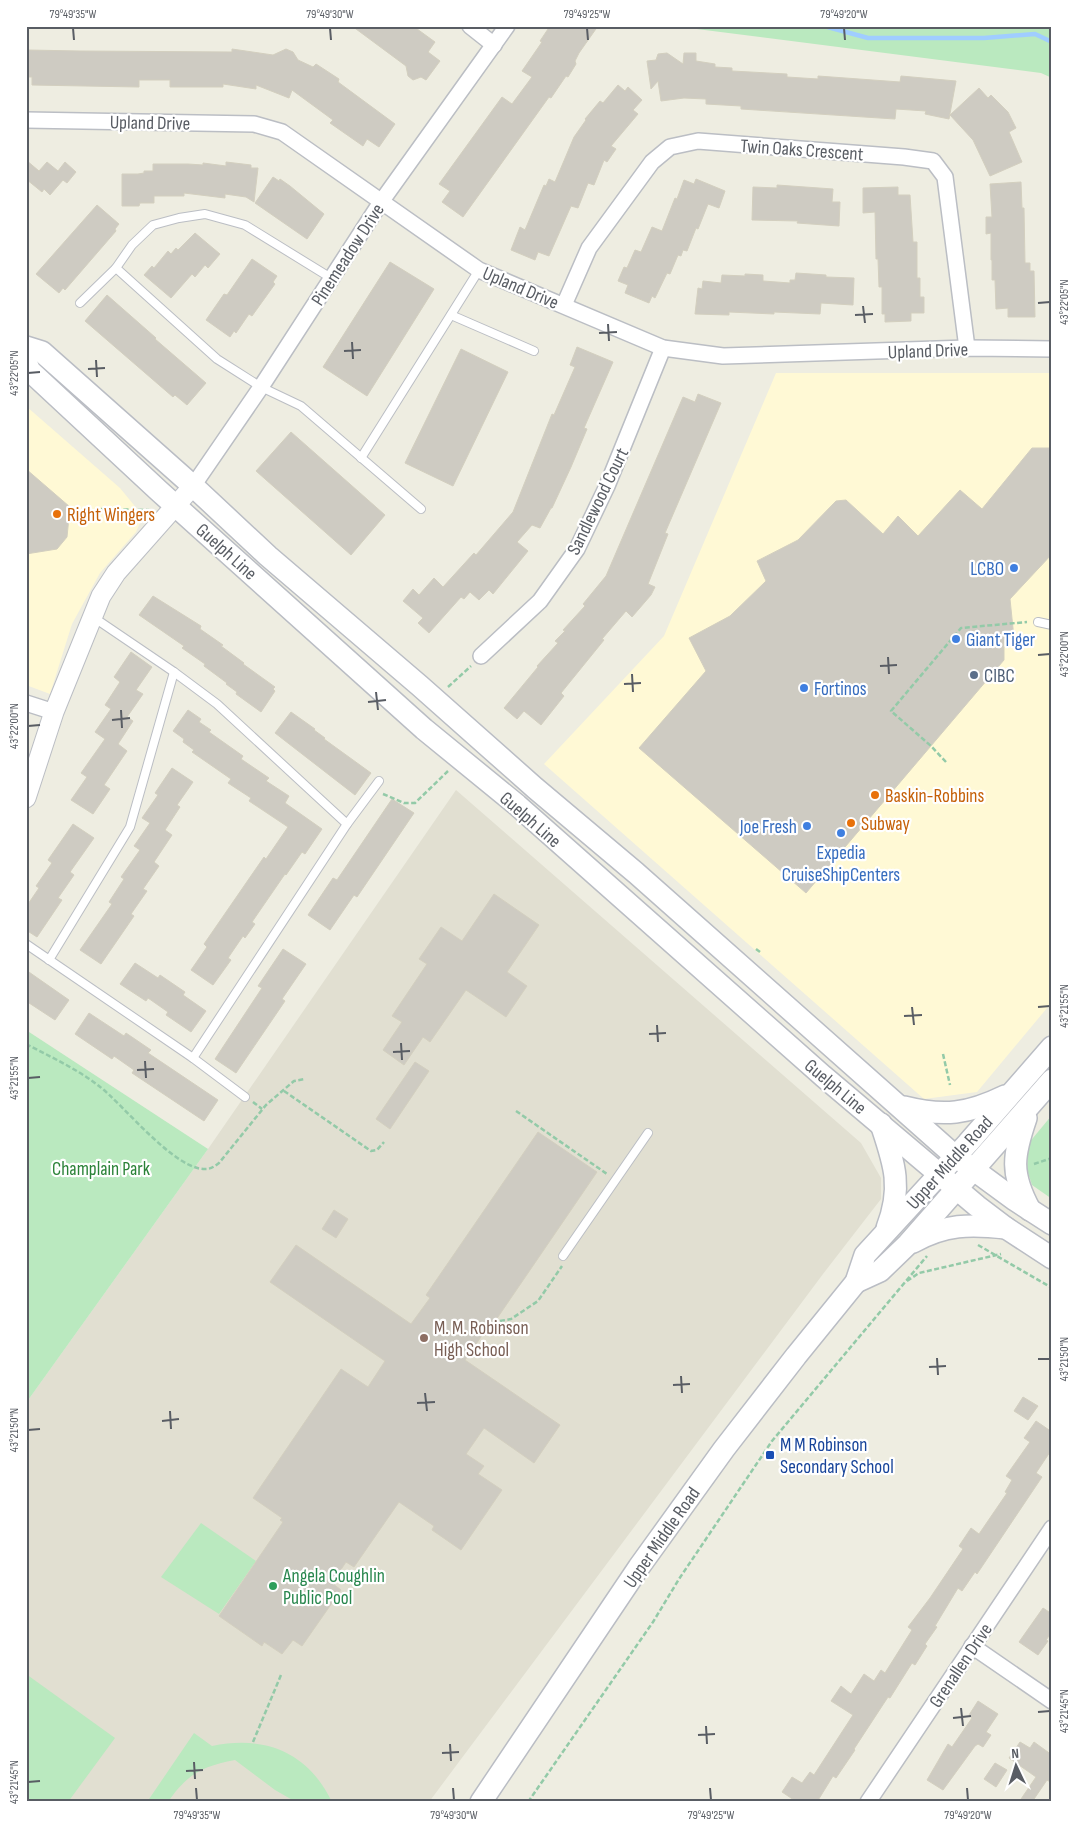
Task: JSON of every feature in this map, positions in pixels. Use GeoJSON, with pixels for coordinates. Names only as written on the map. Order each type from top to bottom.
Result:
{"type":"FeatureCollection","features":[{"type":"Feature","properties":{"kind":"main road","name":"Guelph Line"},"geometry":{"type":"LineString","coordinates":[[26,348],[42,352],[193,486],[268,556],[501,756],[535,788],[636,873],[955,1156],[972,1170],[1052,1224]]}},
{"type":"Feature","properties":{"kind":"main road","name":"Guelph Line"},"geometry":{"type":"LineString","coordinates":[[26,362],[30,371],[169,513],[524,811],[823,1076],[939,1174],[1006,1228],[1052,1258]]}},
{"type":"Feature","properties":{"kind":"main road"},"geometry":{"type":"LineString","coordinates":[[483,778],[501,756]]}},
{"type":"Feature","properties":{"kind":"main road","name":"Upper Middle Road"},"geometry":{"type":"LineString","coordinates":[[481,1802],[639,1567],[719,1456],[856,1282],[865,1254],[1012,1093],[1052,1046]]}},
{"type":"Feature","properties":{"kind":"main road","name":"Upper Middle Road"},"geometry":{"type":"LineString","coordinates":[[856,1282],[880,1271],[908,1244],[1052,1080]]}},
{"type":"Feature","properties":{"kind":"main road"},"geometry":{"type":"LineString","coordinates":[[902,1107],[926,1113],[958,1113],[990,1103],[1012,1093]]}},
{"type":"Feature","properties":{"kind":"main road"},"geometry":{"type":"LineString","coordinates":[[1030,1106],[1018,1142],[1015,1160],[1018,1181],[1030,1210]]}},
{"type":"Feature","properties":{"kind":"main road"},"geometry":{"type":"LineString","coordinates":[[881,1124],[893,1162],[896,1180],[896,1195],[890,1219],[884,1233]]}},
{"type":"Feature","properties":{"kind":"main road"},"geometry":{"type":"LineString","coordinates":[[908,1244],[931,1232],[952,1227],[968,1225],[1006,1228]]}},
{"type":"Feature","properties":{"kind":"street"},"geometry":{"type":"LineString","coordinates":[[470,26],[494,44]]}},
{"type":"Feature","properties":{"kind":"street","name":"Pinemeadow Drive"},"geometry":{"type":"LineString","coordinates":[[193,486],[261,387],[381,202],[507,26]]}},
{"type":"Feature","properties":{"kind":"street","name":"Upland Drive"},"geometry":{"type":"LineString","coordinates":[[26,120],[254,124],[282,132],[479,270],[663,348],[723,356],[967,348],[1052,350]]}},
{"type":"Feature","properties":{"kind":"street","name":"Twin Oaks Crescent"},"geometry":{"type":"LineString","coordinates":[[564,305],[589,248],[652,162],[670,147],[698,141],[904,157],[933,161],[946,177],[967,348]]}},
{"type":"Feature","properties":{"kind":"street","name":"Sandlewood Court"},"geometry":{"type":"LineString","coordinates":[[481,656],[540,601],[577,549],[607,486],[663,348]]}},
{"type":"Feature","properties":{"kind":"street"},"geometry":{"type":"LineString","coordinates":[[26,798],[54,712],[101,596],[116,573],[193,486]]}},
{"type":"Feature","properties":{"kind":"street"},"geometry":{"type":"LineString","coordinates":[[26,703],[54,712]]}},
{"type":"Feature","properties":{"kind":"street","name":"Grenallen Drive"},"geometry":{"type":"LineString","coordinates":[[868,1802],[1052,1528]]}},
{"type":"Feature","properties":{"kind":"street"},"geometry":{"type":"LineString","coordinates":[[972,1646],[1052,1701]]}},
{"type":"Feature","properties":{"kind":"lane"},"geometry":{"type":"LineString","coordinates":[[80,303],[116,268],[132,245],[153,225],[205,214],[245,225],[331,278]]}},
{"type":"Feature","properties":{"kind":"lane"},"geometry":{"type":"LineString","coordinates":[[116,268],[217,359],[261,387],[301,406],[421,509]]}},
{"type":"Feature","properties":{"kind":"lane"},"geometry":{"type":"LineString","coordinates":[[362,458],[479,270]]}},
{"type":"Feature","properties":{"kind":"lane"},"geometry":{"type":"LineString","coordinates":[[451,315],[534,351]]}},
{"type":"Feature","properties":{"kind":"lane"},"geometry":{"type":"LineString","coordinates":[[92,616],[217,704],[347,824]]}},
{"type":"Feature","properties":{"kind":"lane"},"geometry":{"type":"LineString","coordinates":[[1038,622],[1052,625]]}},
{"type":"Feature","properties":{"kind":"lane"},"geometry":{"type":"LineString","coordinates":[[49,960],[130,827],[174,672]]}},
{"type":"Feature","properties":{"kind":"lane"},"geometry":{"type":"LineString","coordinates":[[193,1058],[347,824],[378,781]]}},
{"type":"Feature","properties":{"kind":"lane"},"geometry":{"type":"LineString","coordinates":[[26,944],[193,1058],[246,1097]]}},
{"type":"Feature","properties":{"kind":"lane"},"geometry":{"type":"LineString","coordinates":[[564,1256],[648,1133]]}},
{"type":"Feature","properties":{"kind":"path"},"geometry":{"type":"LineString","coordinates":[[101,509],[149,510],[169,513]]}},
{"type":"Feature","properties":{"kind":"path"},"geometry":{"type":"LineString","coordinates":[[946,762],[931,746],[891,711],[961,628],[1038,622]]}},
{"type":"Feature","properties":{"kind":"path"},"geometry":{"type":"LineString","coordinates":[[448,687],[481,656]]}},
{"type":"Feature","properties":{"kind":"path"},"geometry":{"type":"LineString","coordinates":[[373,789],[404,803],[415,803],[449,770]]}},
{"type":"Feature","properties":{"kind":"path"},"geometry":{"type":"LineString","coordinates":[[756,949],[760,952]]}},
{"type":"Feature","properties":{"kind":"path"},"geometry":{"type":"LineString","coordinates":[[26,1044],[69,1065],[100,1086],[161,1146],[190,1165],[201,1169],[213,1168],[219,1163],[266,1105],[294,1082],[305,1079]]}},
{"type":"Feature","properties":{"kind":"path"},"geometry":{"type":"LineString","coordinates":[[944,1054],[950,1084]]}},
{"type":"Feature","properties":{"kind":"path"},"geometry":{"type":"LineString","coordinates":[[284,1091],[371,1151],[377,1150],[384,1142]]}},
{"type":"Feature","properties":{"kind":"path"},"geometry":{"type":"LineString","coordinates":[[516,1110],[616,1180]]}},
{"type":"Feature","properties":{"kind":"path"},"geometry":{"type":"LineString","coordinates":[[1028,1166],[1052,1158]]}},
{"type":"Feature","properties":{"kind":"path"},"geometry":{"type":"LineString","coordinates":[[974,1243],[1052,1288]]}},
{"type":"Feature","properties":{"kind":"path"},"geometry":{"type":"LineString","coordinates":[[528,1802],[652,1622],[772,1441],[932,1251]]}},
{"type":"Feature","properties":{"kind":"path"},"geometry":{"type":"LineString","coordinates":[[904,1282],[919,1273],[1002,1254]]}},
{"type":"Feature","properties":{"kind":"path"},"geometry":{"type":"LineString","coordinates":[[500,1321],[511,1319],[538,1301],[563,1264],[564,1256]]}},
{"type":"Feature","properties":{"kind":"path"},"geometry":{"type":"LineString","coordinates":[[253,1742],[281,1675]]}},
{"type":"Feature","properties":{"kind":"shaded area"},"geometry":{"type":"Polygon","coordinates":[[[776,373],[1052,373],[1052,1002],[977,1092],[924,1099],[544,764],[664,636],[776,373]]]}},
{"type":"Feature","properties":{"kind":"shaded area"},"geometry":{"type":"Polygon","coordinates":[[[26,406],[120,488],[143,516],[136,532],[100,573],[72,624],[50,694],[26,685],[26,406]]]}},
{"type":"Feature","properties":{"kind":"shaded area","name":"M. M. Robinson High School"},"geometry":{"type":"Polygon","coordinates":[[[456,790],[861,1143],[881,1178],[881,1199],[429,1802],[26,1802],[26,1403],[208,1149],[456,790]]]}},
{"type":"Feature","properties":{"kind":"green space"},"geometry":{"type":"Polygon","coordinates":[[[673,26],[1052,26],[1052,78],[1041,73],[673,26]]]}},
{"type":"Feature","properties":{"kind":"green space","name":"Champlain Park"},"geometry":{"type":"Polygon","coordinates":[[[26,1030],[208,1149],[26,1403],[26,1030]]]}},
{"type":"Feature","properties":{"kind":"green space"},"geometry":{"type":"Polygon","coordinates":[[[1052,1115],[1052,1199],[1032,1185],[1027,1170],[1028,1144],[1052,1115]]]}},
{"type":"Feature","properties":{"kind":"green space"},"geometry":{"type":"Polygon","coordinates":[[[201,1523],[256,1561],[219,1614],[161,1577],[201,1523]]]}},
{"type":"Feature","properties":{"kind":"green space"},"geometry":{"type":"Polygon","coordinates":[[[26,1674],[115,1738],[68,1802],[26,1802],[26,1674]]]}},
{"type":"Feature","properties":{"kind":"green space"},"geometry":{"type":"Polygon","coordinates":[[[194,1733],[212,1746],[250,1743],[283,1751],[297,1759],[311,1771],[332,1802],[296,1802],[275,1790],[235,1760],[214,1765],[189,1778],[168,1802],[147,1802],[194,1733]]]}},
{"type":"Feature","properties":{"kind":"building"},"geometry":{"type":"Polygon","coordinates":[[[352,26],[413,26],[435,42],[428,52],[440,61],[426,80],[421,77],[413,80],[408,76],[406,66],[352,26]]]}},
{"type":"Feature","properties":{"kind":"building"},"geometry":{"type":"Polygon","coordinates":[[[550,26],[598,26],[579,53],[575,61],[576,64],[568,77],[566,76],[551,98],[549,97],[463,217],[442,202],[450,191],[439,184],[502,97],[512,104],[532,77],[522,71],[542,42],[540,41],[550,26]]]}},
{"type":"Feature","properties":{"kind":"building"},"geometry":{"type":"Polygon","coordinates":[[[232,49],[273,55],[286,49],[293,52],[298,60],[313,67],[316,64],[339,79],[338,82],[395,124],[379,147],[367,139],[363,146],[330,123],[333,120],[292,90],[289,98],[256,85],[256,89],[223,84],[223,87],[170,87],[170,80],[139,80],[139,87],[32,85],[32,77],[26,77],[27,50],[232,52],[232,49]]]}},
{"type":"Feature","properties":{"kind":"building"},"geometry":{"type":"Polygon","coordinates":[[[667,53],[683,64],[684,53],[696,53],[696,61],[715,64],[715,67],[732,68],[732,71],[787,74],[787,77],[818,79],[818,76],[900,82],[901,76],[956,81],[949,119],[925,114],[926,111],[896,109],[895,119],[741,109],[741,106],[706,104],[706,99],[684,98],[661,101],[658,81],[651,89],[647,61],[656,60],[658,54],[667,53]]]}},
{"type":"Feature","properties":{"kind":"building"},"geometry":{"type":"Polygon","coordinates":[[[618,85],[625,91],[628,87],[642,100],[633,110],[638,114],[611,146],[616,149],[607,162],[604,160],[594,185],[588,183],[578,208],[571,206],[549,256],[538,252],[535,260],[511,250],[520,227],[525,230],[544,185],[546,186],[549,179],[555,182],[574,137],[585,119],[600,101],[603,103],[618,85]]]}},
{"type":"Feature","properties":{"kind":"building"},"geometry":{"type":"Polygon","coordinates":[[[979,88],[988,98],[991,95],[1008,112],[1016,128],[1009,132],[1022,162],[990,176],[973,140],[950,115],[979,88]]]}},
{"type":"Feature","properties":{"kind":"building"},"geometry":{"type":"Polygon","coordinates":[[[26,160],[39,171],[47,162],[58,171],[65,162],[76,172],[67,183],[63,180],[50,195],[44,189],[42,192],[26,179],[26,160]]]}},
{"type":"Feature","properties":{"kind":"building"},"geometry":{"type":"Polygon","coordinates":[[[226,162],[251,165],[251,168],[258,168],[254,202],[246,197],[225,194],[225,198],[184,193],[184,196],[154,196],[154,203],[140,203],[139,206],[122,206],[122,174],[138,174],[144,173],[144,171],[153,171],[153,164],[203,165],[203,163],[226,166],[226,162]]]}},
{"type":"Feature","properties":{"kind":"building"},"geometry":{"type":"Polygon","coordinates":[[[273,177],[279,181],[280,179],[290,186],[324,214],[307,239],[255,203],[273,177]]]}},
{"type":"Feature","properties":{"kind":"building"},"geometry":{"type":"Polygon","coordinates":[[[696,179],[725,191],[719,208],[708,204],[687,251],[683,250],[681,256],[678,255],[670,274],[667,273],[655,298],[652,296],[649,303],[625,293],[628,285],[618,281],[624,267],[627,268],[635,250],[641,252],[652,227],[662,231],[684,180],[694,184],[696,179]]]}},
{"type":"Feature","properties":{"kind":"building"},"geometry":{"type":"Polygon","coordinates":[[[1021,182],[1022,208],[1024,208],[1025,263],[1030,263],[1030,271],[1034,271],[1035,317],[1008,317],[1008,308],[996,309],[995,280],[992,280],[991,233],[986,234],[986,217],[992,217],[990,184],[1021,182]]]}},
{"type":"Feature","properties":{"kind":"building"},"geometry":{"type":"Polygon","coordinates":[[[777,185],[833,189],[832,202],[840,202],[839,226],[797,223],[798,221],[752,220],[753,187],[777,188],[777,185]]]}},
{"type":"Feature","properties":{"kind":"building"},"geometry":{"type":"Polygon","coordinates":[[[898,187],[898,195],[910,195],[913,242],[917,242],[917,278],[920,278],[920,297],[924,297],[924,313],[911,313],[911,321],[885,322],[885,314],[882,314],[882,287],[879,287],[878,259],[876,259],[875,212],[863,213],[863,188],[898,187]]]}},
{"type":"Feature","properties":{"kind":"building"},"geometry":{"type":"Polygon","coordinates":[[[97,205],[119,224],[115,229],[116,231],[65,290],[63,288],[59,293],[36,274],[97,205]]]}},
{"type":"Feature","properties":{"kind":"building"},"geometry":{"type":"Polygon","coordinates":[[[195,233],[220,254],[208,268],[205,265],[195,277],[192,274],[171,298],[144,275],[152,266],[154,268],[168,251],[171,254],[176,248],[178,250],[195,233]]]}},
{"type":"Feature","properties":{"kind":"building"},"geometry":{"type":"Polygon","coordinates":[[[252,259],[277,276],[273,282],[275,284],[252,316],[249,314],[236,333],[234,331],[230,337],[206,320],[224,294],[227,295],[252,259]]]}},
{"type":"Feature","properties":{"kind":"building"},"geometry":{"type":"Polygon","coordinates":[[[390,262],[434,289],[367,396],[323,367],[390,262]]]}},
{"type":"Feature","properties":{"kind":"building"},"geometry":{"type":"Polygon","coordinates":[[[796,273],[854,278],[853,305],[821,303],[820,314],[729,312],[729,315],[695,314],[698,288],[702,289],[703,281],[721,283],[722,275],[745,276],[745,274],[763,275],[763,281],[790,283],[790,280],[795,280],[796,273]]]}},
{"type":"Feature","properties":{"kind":"building"},"geometry":{"type":"Polygon","coordinates":[[[107,295],[206,383],[187,405],[175,395],[173,397],[85,321],[107,295]]]}},
{"type":"Feature","properties":{"kind":"building"},"geometry":{"type":"Polygon","coordinates":[[[577,347],[613,362],[584,428],[587,429],[552,508],[540,528],[532,525],[517,542],[528,551],[493,594],[489,590],[479,600],[470,592],[464,599],[461,597],[429,633],[418,623],[423,618],[403,601],[413,589],[419,595],[434,578],[443,587],[474,553],[476,555],[513,512],[552,414],[554,415],[575,367],[570,365],[577,347]]]}},
{"type":"Feature","properties":{"kind":"building"},"geometry":{"type":"Polygon","coordinates":[[[461,349],[508,372],[453,486],[405,463],[461,349]]]}},
{"type":"Feature","properties":{"kind":"building"},"geometry":{"type":"Polygon","coordinates":[[[698,394],[721,403],[665,533],[668,534],[648,584],[655,587],[651,595],[632,617],[626,611],[602,639],[604,640],[561,693],[564,696],[541,725],[524,711],[517,719],[504,708],[558,643],[555,641],[585,606],[583,604],[606,576],[683,397],[695,402],[698,394]]]}},
{"type":"Feature","properties":{"kind":"building"},"geometry":{"type":"Polygon","coordinates":[[[291,432],[385,515],[351,555],[256,471],[291,432]]]}},
{"type":"Feature","properties":{"kind":"building"},"geometry":{"type":"Polygon","coordinates":[[[1032,448],[1052,448],[1052,554],[1010,599],[1014,638],[1004,639],[1004,660],[806,893],[639,748],[706,671],[689,638],[730,616],[766,581],[757,561],[798,540],[836,501],[846,500],[883,534],[898,516],[918,536],[960,490],[982,509],[1032,448]]]}},
{"type":"Feature","properties":{"kind":"building"},"geometry":{"type":"Polygon","coordinates":[[[26,469],[70,507],[67,537],[57,549],[26,554],[26,469]]]}},
{"type":"Feature","properties":{"kind":"building"},"geometry":{"type":"Polygon","coordinates":[[[153,596],[201,626],[200,629],[275,687],[273,689],[275,691],[261,712],[236,694],[237,692],[227,683],[204,666],[205,664],[182,648],[184,646],[139,615],[153,596]]]}},
{"type":"Feature","properties":{"kind":"building"},"geometry":{"type":"Polygon","coordinates":[[[131,652],[152,667],[136,690],[143,694],[127,717],[133,721],[118,744],[127,751],[104,785],[110,789],[93,814],[71,800],[87,777],[81,773],[105,739],[95,732],[111,709],[105,705],[120,682],[114,677],[131,652]]]}},
{"type":"Feature","properties":{"kind":"building"},"geometry":{"type":"Polygon","coordinates":[[[188,710],[201,719],[199,722],[211,730],[209,732],[243,756],[241,759],[269,778],[266,781],[289,796],[285,803],[322,829],[305,854],[302,852],[285,874],[252,922],[255,924],[245,938],[243,936],[228,958],[231,960],[213,985],[191,970],[207,947],[204,944],[264,857],[266,859],[288,827],[249,801],[251,798],[228,783],[231,779],[192,752],[194,750],[173,731],[188,710]]]}},
{"type":"Feature","properties":{"kind":"building"},"geometry":{"type":"Polygon","coordinates":[[[291,712],[371,773],[355,795],[275,733],[291,712]]]}},
{"type":"Feature","properties":{"kind":"building"},"geometry":{"type":"Polygon","coordinates":[[[172,768],[193,782],[177,805],[180,807],[165,830],[172,835],[154,862],[159,866],[143,889],[147,891],[131,914],[134,916],[101,964],[80,950],[112,904],[109,902],[124,879],[121,877],[140,850],[134,846],[150,823],[142,818],[158,795],[155,793],[172,768]]]}},
{"type":"Feature","properties":{"kind":"building"},"geometry":{"type":"Polygon","coordinates":[[[392,799],[414,813],[357,897],[354,895],[330,930],[308,915],[333,878],[337,880],[392,799]]]}},
{"type":"Feature","properties":{"kind":"building"},"geometry":{"type":"Polygon","coordinates":[[[73,824],[94,838],[70,872],[74,875],[58,898],[62,900],[37,937],[26,930],[26,907],[39,888],[36,886],[52,863],[48,860],[73,824]]]}},
{"type":"Feature","properties":{"kind":"building"},"geometry":{"type":"Polygon","coordinates":[[[494,894],[539,925],[507,972],[527,986],[506,1017],[466,990],[430,1042],[423,1037],[404,1065],[383,1050],[402,1022],[392,1016],[427,964],[419,959],[441,927],[462,941],[494,894]]]}},
{"type":"Feature","properties":{"kind":"building"},"geometry":{"type":"Polygon","coordinates":[[[283,949],[306,964],[282,999],[285,1001],[236,1073],[215,1059],[262,988],[258,986],[283,949]]]}},
{"type":"Feature","properties":{"kind":"building"},"geometry":{"type":"Polygon","coordinates":[[[135,963],[158,978],[160,975],[185,992],[183,995],[206,1011],[191,1032],[166,1015],[168,1012],[148,998],[146,1001],[120,984],[135,963]]]}},
{"type":"Feature","properties":{"kind":"building"},"geometry":{"type":"Polygon","coordinates":[[[26,970],[69,1000],[55,1020],[26,1001],[26,970]]]}},
{"type":"Feature","properties":{"kind":"building"},"geometry":{"type":"Polygon","coordinates":[[[89,1013],[124,1036],[126,1033],[151,1050],[148,1053],[218,1100],[204,1121],[132,1073],[134,1070],[114,1056],[112,1059],[75,1034],[89,1013]]]}},
{"type":"Feature","properties":{"kind":"building"},"geometry":{"type":"Polygon","coordinates":[[[415,1062],[429,1071],[390,1129],[376,1119],[415,1062]]]}},
{"type":"Feature","properties":{"kind":"building"},"geometry":{"type":"Polygon","coordinates":[[[538,1132],[597,1172],[485,1336],[483,1334],[465,1360],[560,1425],[534,1463],[484,1428],[466,1454],[484,1466],[478,1474],[502,1490],[461,1550],[432,1530],[434,1526],[399,1502],[354,1567],[346,1562],[332,1583],[341,1590],[302,1646],[293,1640],[282,1654],[264,1642],[262,1646],[219,1616],[283,1522],[280,1520],[282,1518],[253,1498],[341,1369],[368,1387],[385,1361],[270,1282],[296,1245],[411,1324],[430,1298],[426,1295],[538,1132]]]}},
{"type":"Feature","properties":{"kind":"building"},"geometry":{"type":"Polygon","coordinates":[[[334,1210],[348,1219],[336,1238],[322,1229],[334,1210]]]}},
{"type":"Feature","properties":{"kind":"building"},"geometry":{"type":"Polygon","coordinates":[[[1023,1397],[1038,1406],[1028,1420],[1014,1411],[1023,1397]]]}},
{"type":"Feature","properties":{"kind":"building"},"geometry":{"type":"Polygon","coordinates":[[[1036,1421],[1052,1432],[1052,1449],[1036,1473],[1042,1477],[977,1574],[975,1572],[962,1591],[958,1588],[935,1626],[937,1627],[925,1644],[927,1646],[915,1665],[912,1663],[890,1698],[888,1697],[836,1778],[833,1776],[817,1802],[797,1802],[782,1792],[792,1777],[802,1783],[810,1772],[814,1775],[853,1715],[831,1701],[841,1686],[851,1694],[864,1674],[874,1681],[881,1670],[885,1673],[912,1630],[908,1627],[963,1549],[959,1546],[971,1528],[979,1534],[1007,1493],[1005,1492],[1012,1480],[1006,1476],[1030,1442],[1024,1438],[1036,1421]]]}},
{"type":"Feature","properties":{"kind":"building"},"geometry":{"type":"Polygon","coordinates":[[[1043,1608],[1052,1614],[1052,1632],[1038,1655],[1019,1642],[1043,1608]]]}},
{"type":"Feature","properties":{"kind":"building"},"geometry":{"type":"Polygon","coordinates":[[[978,1701],[998,1714],[986,1732],[991,1735],[983,1747],[978,1744],[975,1746],[943,1790],[927,1780],[948,1744],[952,1747],[972,1718],[969,1715],[978,1701]]]}},
{"type":"Feature","properties":{"kind":"building"},"geometry":{"type":"Polygon","coordinates":[[[1020,1742],[1030,1748],[1034,1742],[1052,1755],[1052,1783],[1047,1780],[1032,1802],[1019,1802],[1036,1777],[1009,1758],[1020,1742]]]}},
{"type":"Feature","properties":{"kind":"building"},"geometry":{"type":"Polygon","coordinates":[[[995,1763],[1007,1770],[996,1787],[984,1779],[995,1763]]]}},
{"type":"Feature","properties":{"kind":"waterway"},"geometry":{"type":"LineString","coordinates":[[824,26],[868,38],[984,38],[1035,34],[1052,42]]}},
{"type":"Feature","properties":{"kind":"place","name":"Right Wingers"},"geometry":{"type":"Point","coordinates":[57,514]}},
{"type":"Feature","properties":{"kind":"place","name":"LCBO"},"geometry":{"type":"Point","coordinates":[1014,568]}},
{"type":"Feature","properties":{"kind":"place","name":"Giant Tiger"},"geometry":{"type":"Point","coordinates":[956,639]}},
{"type":"Feature","properties":{"kind":"place","name":"CIBC"},"geometry":{"type":"Point","coordinates":[974,675]}},
{"type":"Feature","properties":{"kind":"place","name":"Fortinos"},"geometry":{"type":"Point","coordinates":[804,688]}},
{"type":"Feature","properties":{"kind":"place","name":"Baskin-Robbins"},"geometry":{"type":"Point","coordinates":[875,795]}},
{"type":"Feature","properties":{"kind":"place","name":"Subway"},"geometry":{"type":"Point","coordinates":[851,823]}},
{"type":"Feature","properties":{"kind":"place","name":"Joe Fresh"},"geometry":{"type":"Point","coordinates":[807,826]}},
{"type":"Feature","properties":{"kind":"place","name":"Expedia CruiseShipCenters"},"geometry":{"type":"Point","coordinates":[841,833]}},
{"type":"Feature","properties":{"kind":"place","name":"M. M. Robinson High School"},"geometry":{"type":"Point","coordinates":[424,1338]}},
{"type":"Feature","properties":{"kind":"place","name":"M M Robinson Secondary School"},"geometry":{"type":"Point","coordinates":[770,1455]}},
{"type":"Feature","properties":{"kind":"place","name":"Angela Coughlin Public Pool"},"geometry":{"type":"Point","coordinates":[273,1586]}}]}
